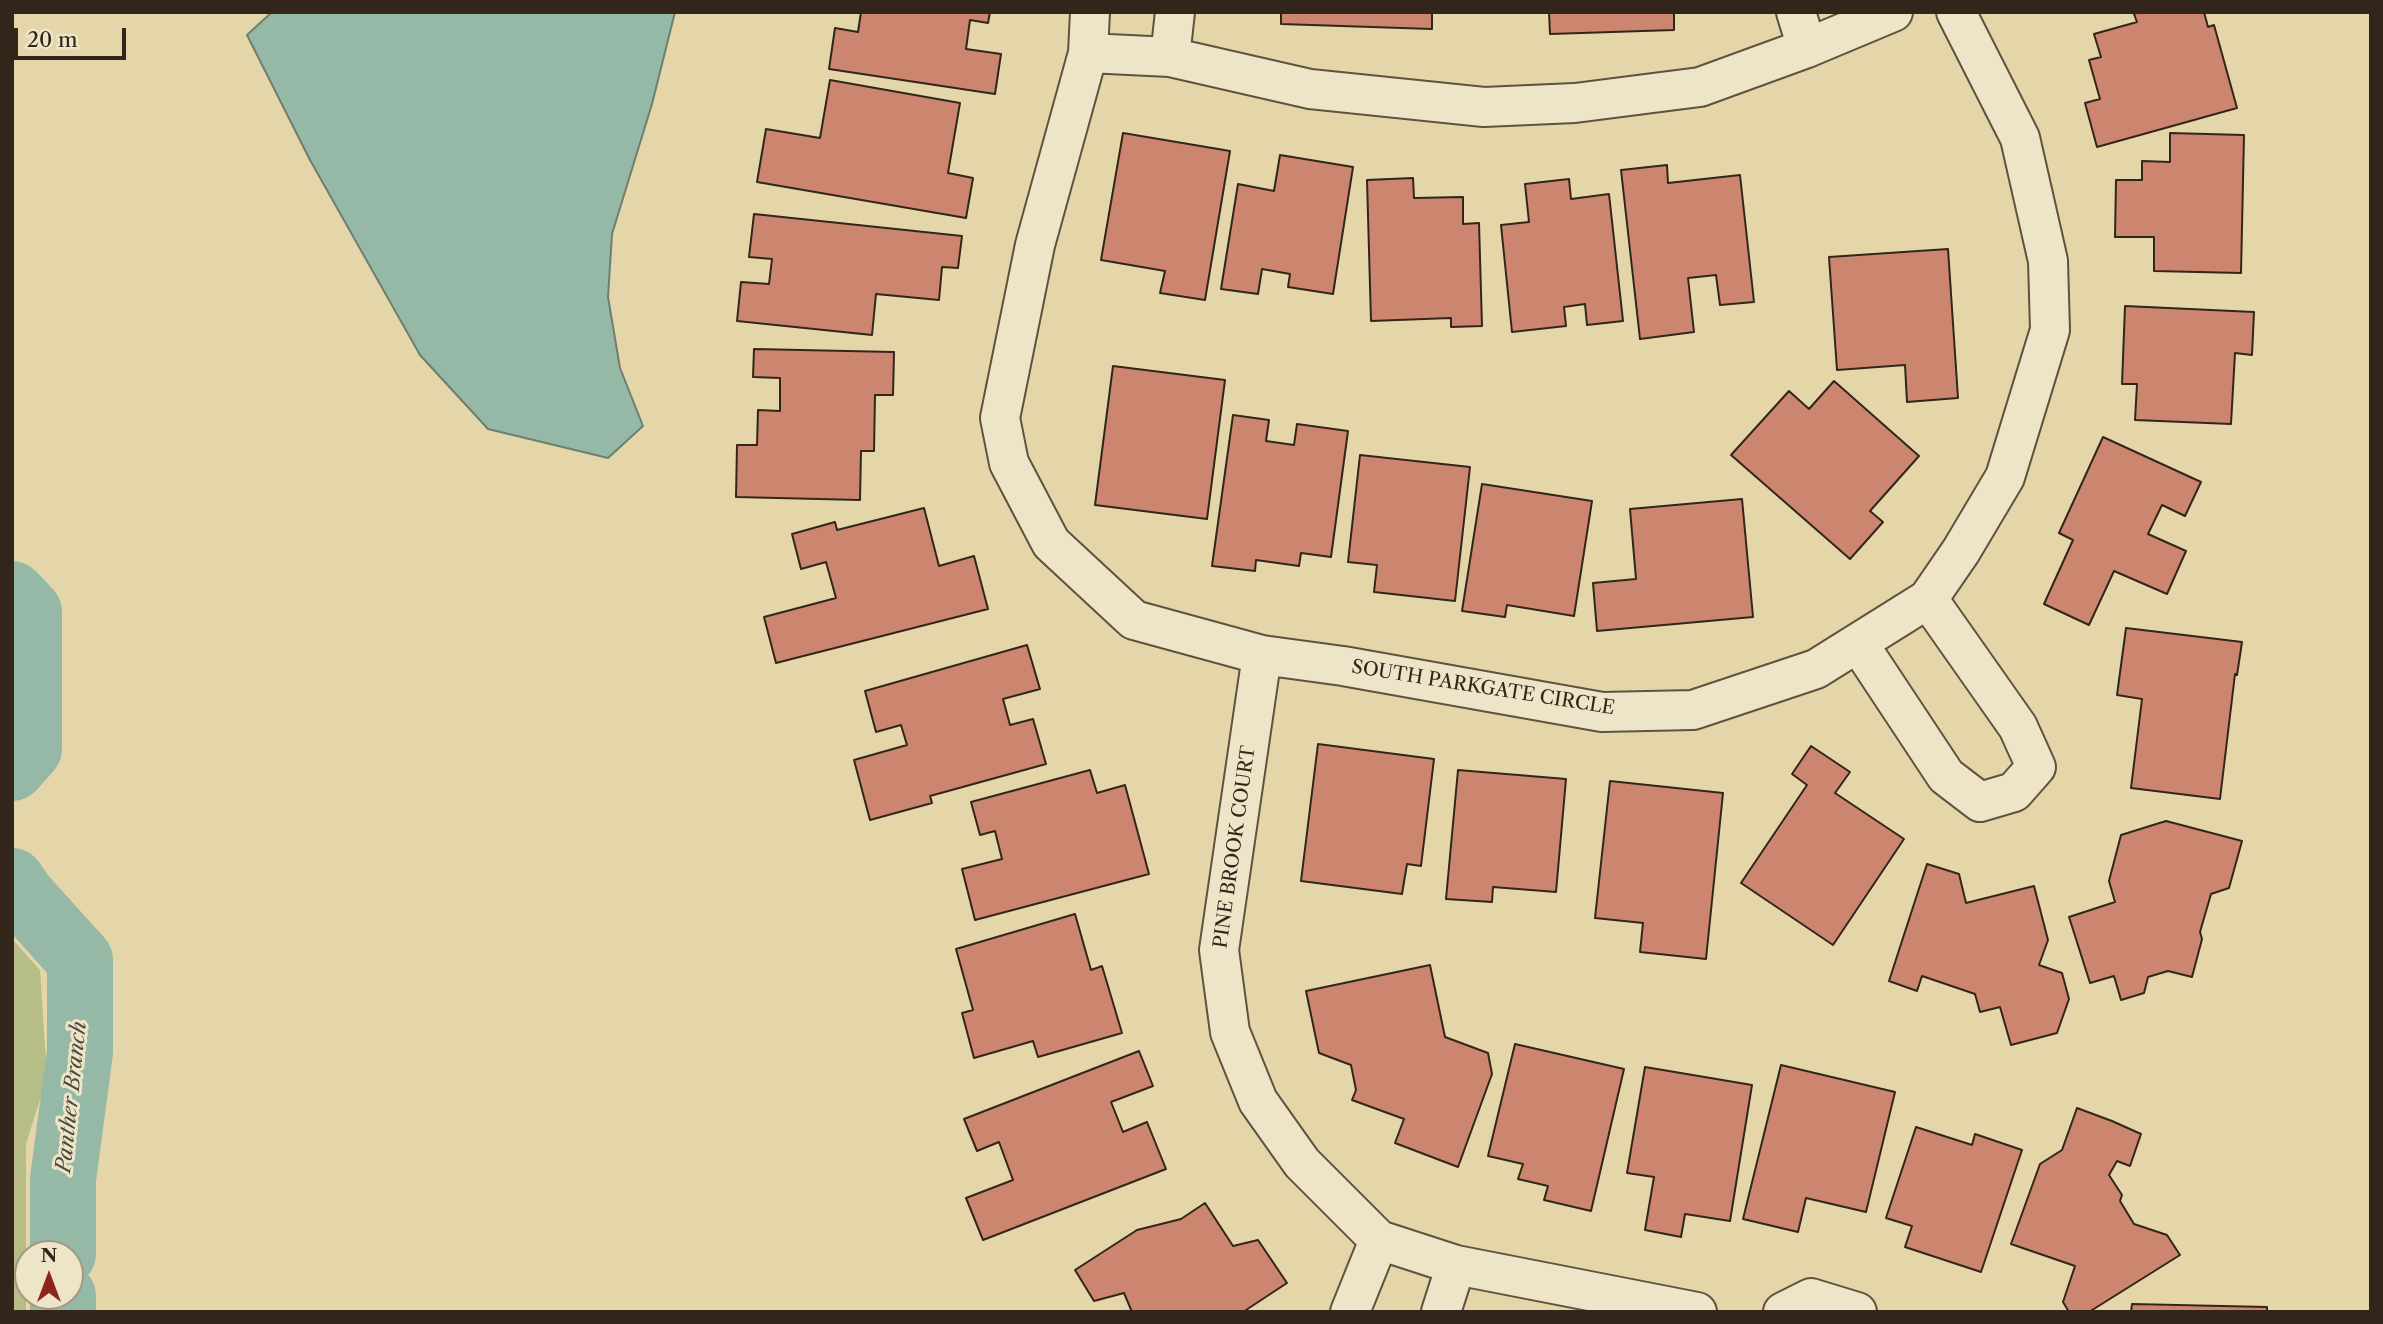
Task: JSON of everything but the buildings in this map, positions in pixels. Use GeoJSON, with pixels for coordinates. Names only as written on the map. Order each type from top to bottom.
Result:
{"type":"FeatureCollection","features":[{"type":"Feature","properties":{"kind":"street","name":"SOUTH PARKGATE CIRCLE"},"geometry":{"type":"LineString","coordinates":[[1090,12],[1088,53],[1035,245],[1000,418],[1009,463],[1051,543],[1133,621],[1262,655],[1343,666],[1602,712],[1693,710],[1816,669],[1928,599],[1961,551],[2005,477],[2050,330],[2048,261],[2020,138],[1956,12]]}},
{"type":"Feature","properties":{"kind":"street"},"geometry":{"type":"LineString","coordinates":[[1170,57],[1175,12]]}},
{"type":"Feature","properties":{"kind":"street"},"geometry":{"type":"LineString","coordinates":[[1796,12],[1807,48]]}},
{"type":"Feature","properties":{"kind":"street"},"geometry":{"type":"LineString","coordinates":[[1088,53],[1170,57],[1310,89],[1485,107],[1575,103],[1700,87],[1807,48],[1893,12]]}},
{"type":"Feature","properties":{"kind":"street"},"geometry":{"type":"LineString","coordinates":[[1858,643],[1946,776],[1980,802],[2014,792],[2036,767],[2023,737],[1928,599]]}},
{"type":"Feature","properties":{"kind":"street","name":"PINE BROOK COURT"},"geometry":{"type":"LineString","coordinates":[[1262,655],[1219,950],[1230,1032],[1258,1101],[1302,1163],[1379,1240],[1456,1265],[1697,1312]]}},
{"type":"Feature","properties":{"kind":"street"},"geometry":{"type":"LineString","coordinates":[[1350,1312],[1379,1240]]}},
{"type":"Feature","properties":{"kind":"street"},"geometry":{"type":"LineString","coordinates":[[1441,1312],[1456,1265]]}},
{"type":"Feature","properties":{"kind":"street"},"geometry":{"type":"LineString","coordinates":[[1783,1312],[1811,1298],[1857,1312]]}},
{"type":"Feature","properties":{"kind":"green space"},"geometry":{"type":"Polygon","coordinates":[[[12,939],[40,970],[47,1077],[26,1144],[26,1240],[14,1240],[14,1310],[26,1312],[12,1312],[12,939]]]}},
{"type":"Feature","properties":{"kind":"shaded area"},"geometry":{"type":"Polygon","coordinates":[[[272,12],[675,12],[652,104],[612,234],[608,297],[620,368],[643,426],[608,458],[488,429],[420,355],[310,160],[247,35],[272,12]]]}},
{"type":"Feature","properties":{"kind":"waterway","name":"Panther Branch"},"geometry":{"type":"LineString","coordinates":[[12,594],[29,612],[29,749],[12,768]]}},
{"type":"Feature","properties":{"kind":"waterway","name":"Panther Branch"},"geometry":{"type":"LineString","coordinates":[[12,881],[23,897],[80,960],[80,1052],[63,1179],[63,1240]]}}]}
